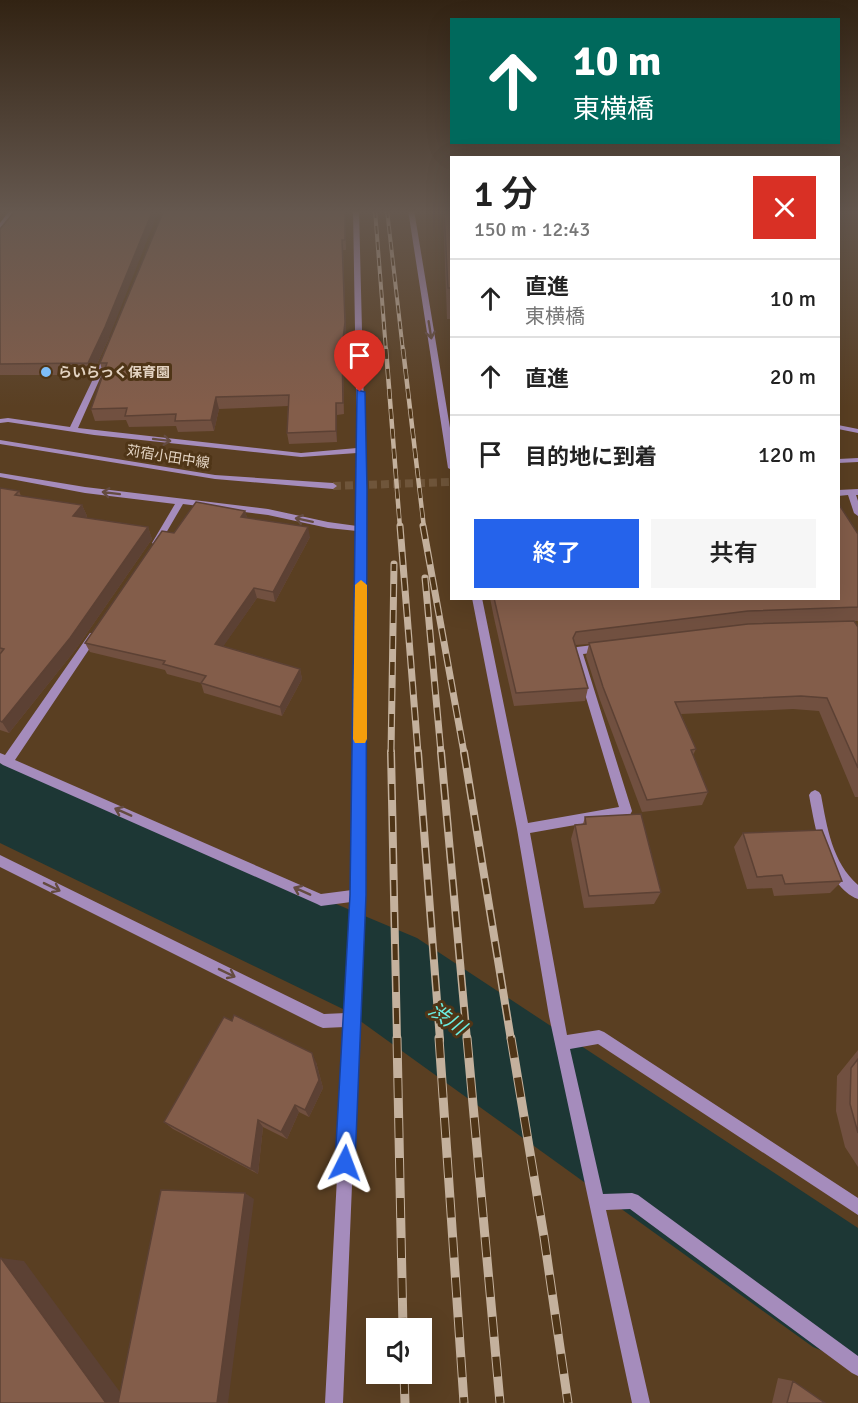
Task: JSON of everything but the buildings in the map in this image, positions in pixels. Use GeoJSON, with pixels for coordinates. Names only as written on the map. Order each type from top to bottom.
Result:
{"type":"FeatureCollection","features":[{"type":"Feature","properties":{"kind":"street"},"geometry":{"type":"LineString","coordinates":[[334,1403],[358,895],[362,529],[357,275]]}},
{"type":"Feature","properties":{"kind":"street"},"geometry":{"type":"LineString","coordinates":[[422,275],[450,444]]}},
{"type":"Feature","properties":{"kind":"street"},"geometry":{"type":"LineString","coordinates":[[73,430],[110,350]]}},
{"type":"Feature","properties":{"kind":"street"},"geometry":{"type":"LineString","coordinates":[[0,421],[8,420],[73,430],[302,455],[361,450]]}},
{"type":"Feature","properties":{"kind":"street"},"geometry":{"type":"LineString","coordinates":[[840,427],[858,431]]}},
{"type":"Feature","properties":{"kind":"street","name":"苅宿小田中線"},"geometry":{"type":"LineString","coordinates":[[0,442],[215,477],[333,486]]}},
{"type":"Feature","properties":{"kind":"street"},"geometry":{"type":"LineString","coordinates":[[840,462],[858,460]]}},
{"type":"Feature","properties":{"kind":"street"},"geometry":{"type":"LineString","coordinates":[[0,475],[85,490],[268,512],[328,525],[362,529]]}},
{"type":"Feature","properties":{"kind":"street"},"geometry":{"type":"LineString","coordinates":[[855,493],[858,513]]}},
{"type":"Feature","properties":{"kind":"street"},"geometry":{"type":"LineString","coordinates":[[153,548],[181,501]]}},
{"type":"Feature","properties":{"kind":"street"},"geometry":{"type":"LineString","coordinates":[[477,600],[562,1037],[641,1403]]}},
{"type":"Feature","properties":{"kind":"street"},"geometry":{"type":"LineString","coordinates":[[100,626],[4,760],[321,900],[358,895]]}},
{"type":"Feature","properties":{"kind":"street"},"geometry":{"type":"LineString","coordinates":[[522,829],[626,812],[577,651],[612,647]]}},
{"type":"Feature","properties":{"kind":"street"},"geometry":{"type":"LineString","coordinates":[[815,795],[825,848],[847,885],[858,893]]}},
{"type":"Feature","properties":{"kind":"street"},"geometry":{"type":"LineString","coordinates":[[0,861],[323,1021],[352,1020]]}},
{"type":"Feature","properties":{"kind":"street"},"geometry":{"type":"LineString","coordinates":[[562,1037],[599,1037],[858,1208]]}},
{"type":"Feature","properties":{"kind":"street"},"geometry":{"type":"LineString","coordinates":[[597,1199],[632,1201],[858,1367]]}},
{"type":"Feature","properties":{"kind":"waterway","name":"渋川"},"geometry":{"type":"LineString","coordinates":[[0,801],[381,974],[858,1302]]}},
{"type":"Feature","properties":{"kind":"tunnel"},"geometry":{"type":"LineString","coordinates":[[333,486],[450,482]]}},
{"type":"Feature","properties":{"kind":"railway"},"geometry":{"type":"LineString","coordinates":[[380,275],[386,351]]}},
{"type":"Feature","properties":{"kind":"railway"},"geometry":{"type":"LineString","coordinates":[[394,275],[403,351]]}},
{"type":"Feature","properties":{"kind":"railway"},"geometry":{"type":"LineString","coordinates":[[386,349],[400,528]]}},
{"type":"Feature","properties":{"kind":"railway"},"geometry":{"type":"LineString","coordinates":[[403,349],[424,528]]}},
{"type":"Feature","properties":{"kind":"railway"},"geometry":{"type":"LineString","coordinates":[[400,526],[418,753]]}},
{"type":"Feature","properties":{"kind":"railway"},"geometry":{"type":"LineString","coordinates":[[423,526],[464,753]]}},
{"type":"Feature","properties":{"kind":"railway"},"geometry":{"type":"LineString","coordinates":[[391,752],[394,564]]}},
{"type":"Feature","properties":{"kind":"railway"},"geometry":{"type":"LineString","coordinates":[[425,578],[441,753]]}},
{"type":"Feature","properties":{"kind":"railway"},"geometry":{"type":"LineString","coordinates":[[391,752],[397,1040]]}},
{"type":"Feature","properties":{"kind":"railway"},"geometry":{"type":"LineString","coordinates":[[418,752],[440,1040]]}},
{"type":"Feature","properties":{"kind":"railway"},"geometry":{"type":"LineString","coordinates":[[441,752],[467,1040]]}},
{"type":"Feature","properties":{"kind":"railway"},"geometry":{"type":"LineString","coordinates":[[464,752],[511,1040]]}},
{"type":"Feature","properties":{"kind":"railway"},"geometry":{"type":"LineString","coordinates":[[397,1038],[403,1318]]}},
{"type":"Feature","properties":{"kind":"railway"},"geometry":{"type":"LineString","coordinates":[[439,1038],[464,1403]]}},
{"type":"Feature","properties":{"kind":"railway"},"geometry":{"type":"LineString","coordinates":[[467,1038],[500,1403]]}},
{"type":"Feature","properties":{"kind":"railway"},"geometry":{"type":"LineString","coordinates":[[511,1038],[544,1237],[568,1403]]}},
{"type":"Feature","properties":{"kind":"railway"},"geometry":{"type":"LineString","coordinates":[[404,1384],[405,1403]]}},
{"type":"Feature","properties":{"kind":"slow traffic"},"geometry":{"type":"LineString","coordinates":[[360,739],[361,585]]}},
{"type":"Feature","properties":{"kind":"place","name":"らいらっく保育園"},"geometry":{"type":"Point","coordinates":[46,372]}},
{"type":"Feature","properties":{"kind":"route"},"geometry":{"type":"LineString","coordinates":[[345,1163],[358,895],[362,490],[360,392]]}}]}
